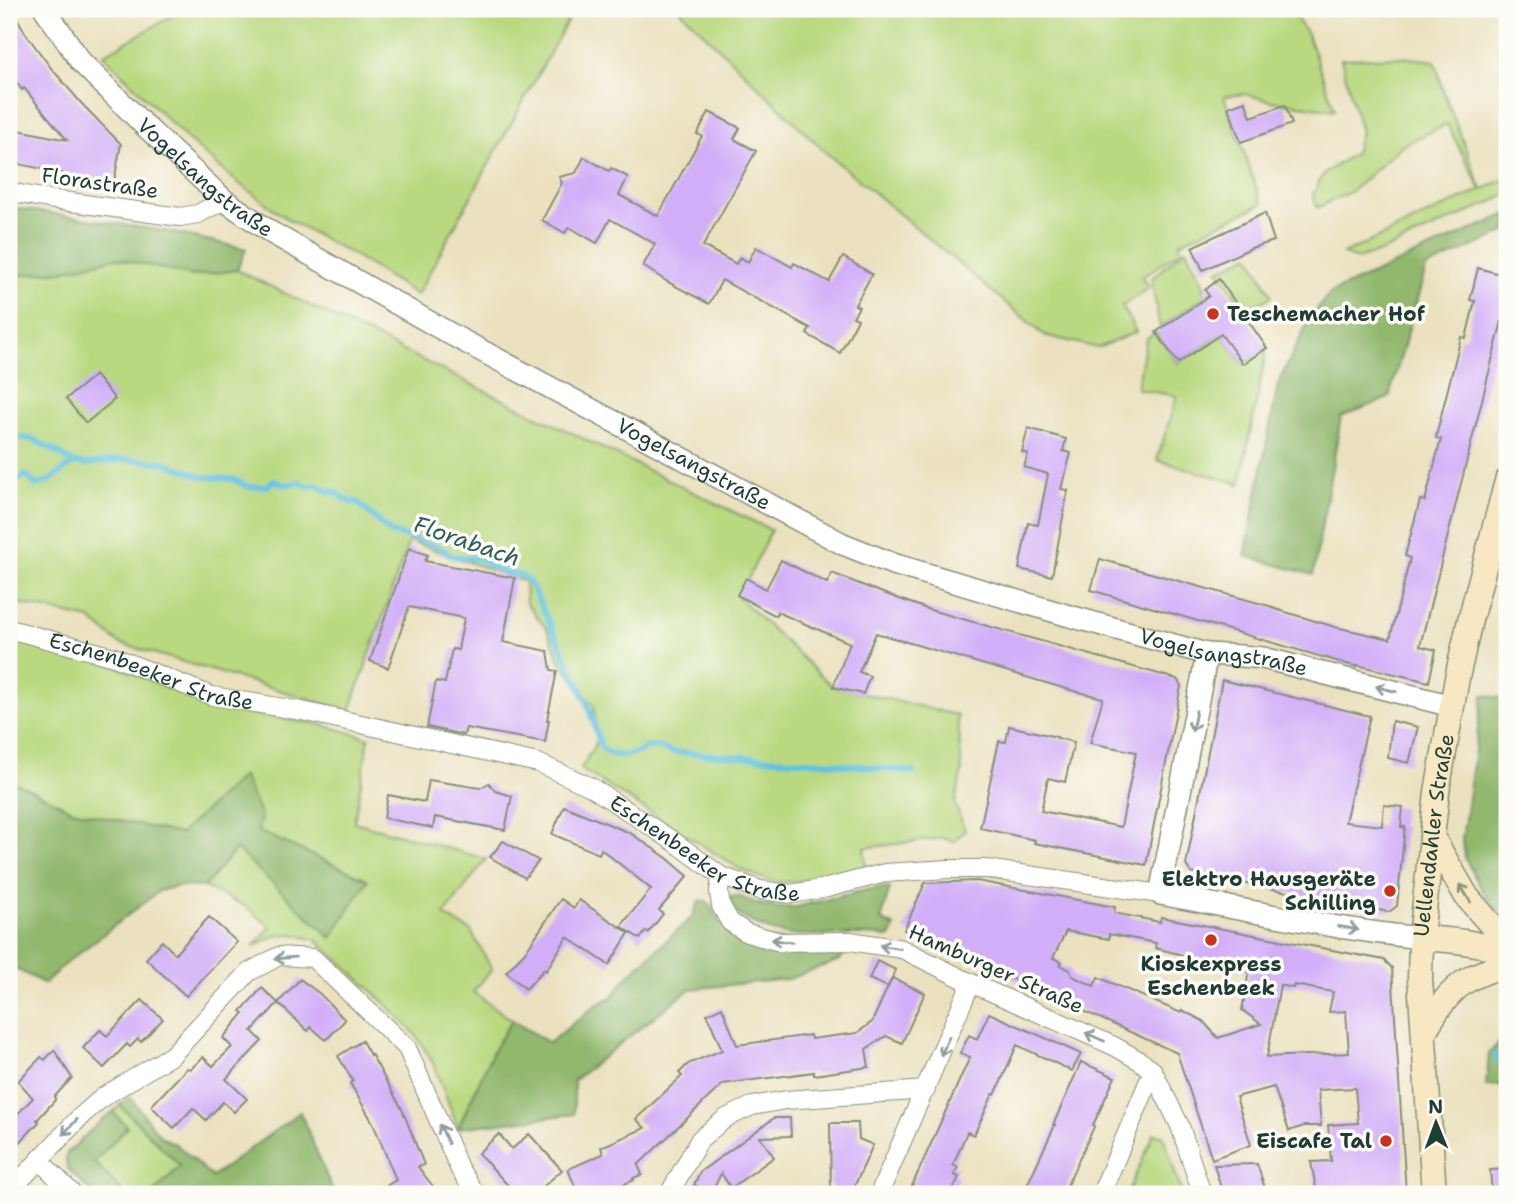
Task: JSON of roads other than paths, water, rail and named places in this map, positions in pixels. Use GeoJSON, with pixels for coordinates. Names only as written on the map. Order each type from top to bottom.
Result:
{"type":"FeatureCollection","features":[{"type":"Feature","properties":{"kind":"main road","name":"Uellendahler Straße"},"geometry":{"type":"LineString","coordinates":[[1434,1194],[1420,978],[1421,938],[1437,792],[1452,706],[1470,620],[1507,481]]}},
{"type":"Feature","properties":{"kind":"main road"},"geometry":{"type":"LineString","coordinates":[[1432,837],[1467,897],[1507,943]]}},
{"type":"Feature","properties":{"kind":"main road"},"geometry":{"type":"LineString","coordinates":[[1421,938],[1465,942],[1507,953]]}},
{"type":"Feature","properties":{"kind":"main road"},"geometry":{"type":"LineString","coordinates":[[1424,1032],[1444,1001],[1458,986],[1473,976],[1507,964]]}},
{"type":"Feature","properties":{"kind":"street","name":"Vogelsangstraße"},"geometry":{"type":"LineString","coordinates":[[45,9],[81,62],[144,125],[224,200],[272,233],[454,336],[843,544],[893,564],[1207,654],[1263,658],[1452,706]]}},
{"type":"Feature","properties":{"kind":"street","name":"Florastraße"},"geometry":{"type":"LineString","coordinates":[[9,192],[180,217],[198,214],[224,200]]}},
{"type":"Feature","properties":{"kind":"street","name":"Eschenbeeker Straße"},"geometry":{"type":"LineString","coordinates":[[9,629],[114,657],[212,696],[302,711],[538,763],[591,787],[676,843],[720,876],[760,890],[791,894],[885,873],[986,869],[1160,894],[1321,924],[1421,938]]}},
{"type":"Feature","properties":{"kind":"street"},"geometry":{"type":"LineString","coordinates":[[1160,894],[1207,654]]}},
{"type":"Feature","properties":{"kind":"street","name":"Hamburger Straße"},"geometry":{"type":"LineString","coordinates":[[720,876],[721,906],[730,922],[747,933],[780,942],[850,941],[902,949],[1140,1060],[1153,1072],[1180,1126],[1202,1194]]}},
{"type":"Feature","properties":{"kind":"street"},"geometry":{"type":"LineString","coordinates":[[9,1192],[81,1116],[103,1097],[172,1055],[249,972],[279,957],[313,958],[407,1048],[460,1170],[476,1194]]}},
{"type":"Feature","properties":{"kind":"street"},"geometry":{"type":"LineString","coordinates":[[879,1194],[971,983]]}},
{"type":"Feature","properties":{"kind":"street"},"geometry":{"type":"LineString","coordinates":[[1101,1194],[1153,1072]]}},
{"type":"Feature","properties":{"kind":"street"},"geometry":{"type":"LineString","coordinates":[[669,1194],[700,1139],[726,1118],[752,1106],[786,1100],[926,1090]]}},
{"type":"Feature","properties":{"kind":"street"},"geometry":{"type":"LineString","coordinates":[[40,1160],[73,1194]]}},
{"type":"Feature","properties":{"kind":"waterway","name":"Florabach"},"geometry":{"type":"LineString","coordinates":[[9,436],[32,439],[73,463],[88,464],[127,459],[166,463],[203,477],[233,479],[248,487],[268,486],[273,480],[284,485],[300,482],[307,486],[316,485],[335,492],[350,502],[357,502],[391,533],[419,540],[452,556],[478,559],[499,570],[522,576],[530,583],[587,702],[601,747],[609,753],[629,754],[655,747],[672,752],[822,762],[913,772]]}},
{"type":"Feature","properties":{"kind":"waterway"},"geometry":{"type":"LineString","coordinates":[[9,495],[13,483],[26,475],[36,485],[49,481],[73,463]]}},
{"type":"Feature","properties":{"kind":"waterway"},"geometry":{"type":"LineString","coordinates":[[1495,1054],[1499,1062],[1507,1066]]}},
{"type":"Feature","properties":{"kind":"place","name":"Teschemacher Hof"},"geometry":{"type":"Point","coordinates":[1213,314]}},
{"type":"Feature","properties":{"kind":"place","name":"Elektro Hausgeräte Schilling"},"geometry":{"type":"Point","coordinates":[1390,891]}},
{"type":"Feature","properties":{"kind":"place","name":"Kioskexpress Eschenbeek"},"geometry":{"type":"Point","coordinates":[1211,940]}},
{"type":"Feature","properties":{"kind":"place","name":"Eiscafe Tal"},"geometry":{"type":"Point","coordinates":[1386,1141]}}]}
